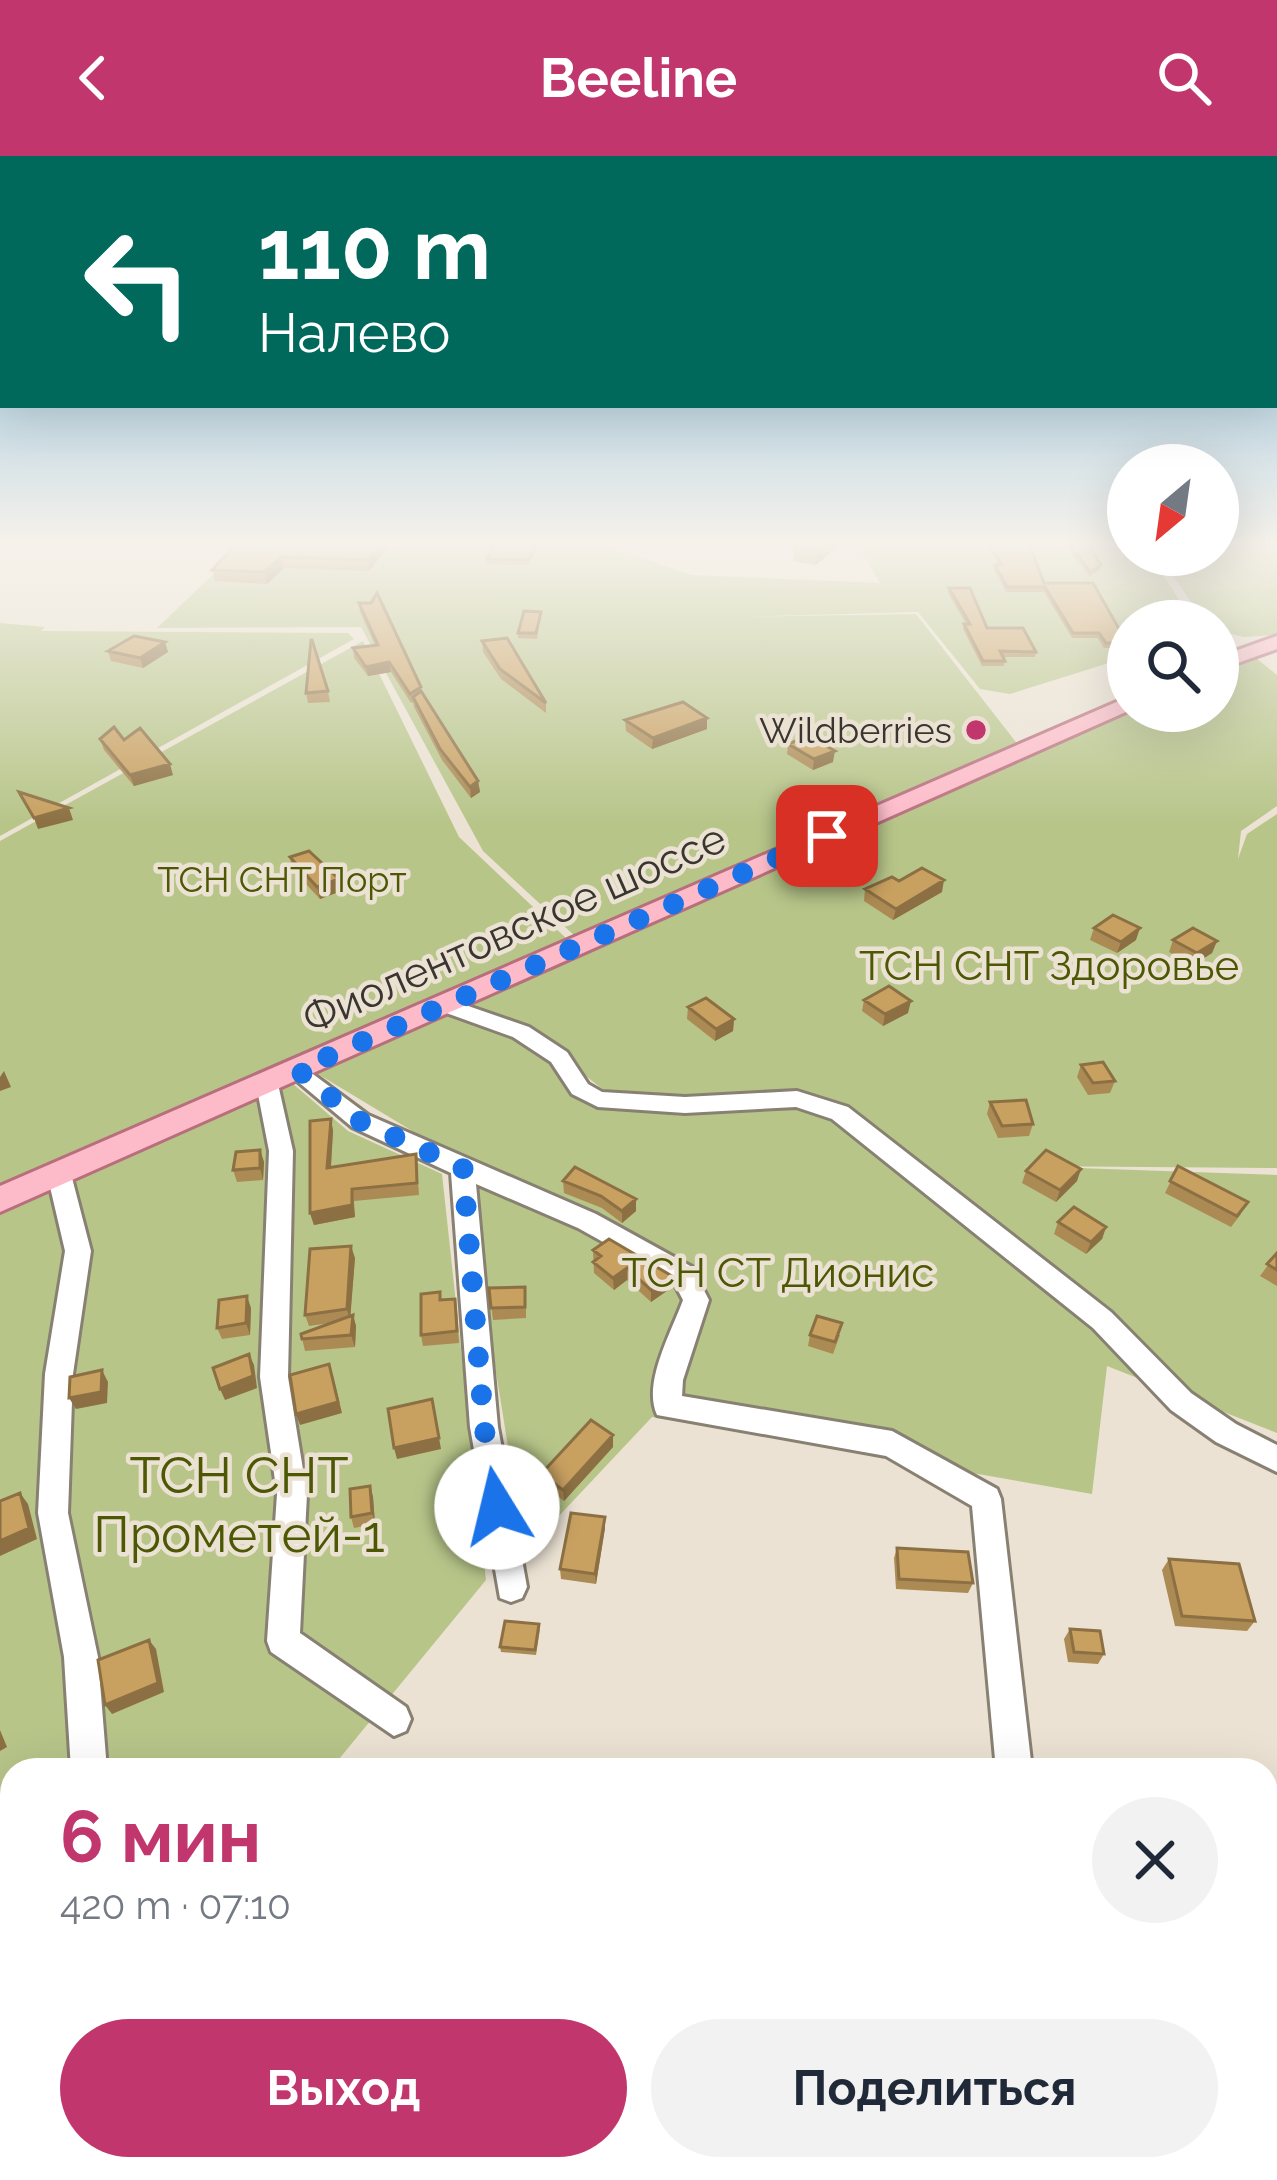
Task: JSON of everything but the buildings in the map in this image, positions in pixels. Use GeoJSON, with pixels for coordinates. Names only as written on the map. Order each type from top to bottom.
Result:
{"type":"FeatureCollection","features":[{"type":"Feature","properties":{"kind":"main road"},"geometry":{"type":"LineString","coordinates":[[1239,656],[1277,642]]}},
{"type":"Feature","properties":{"kind":"main road","name":"Фиолентовское шоссе"},"geometry":{"type":"LineString","coordinates":[[0,1200],[1107,712]]}},
{"type":"Feature","properties":{"kind":"street"},"geometry":{"type":"LineString","coordinates":[[445,1005],[521,1032],[559,1057],[580,1088],[598,1099],[685,1105],[797,1099],[840,1114],[1102,1320],[1135,1361],[1187,1410],[1277,1459]]}},
{"type":"Feature","properties":{"kind":"street"},"geometry":{"type":"LineString","coordinates":[[298,1070],[360,1121],[587,1222],[683,1274],[696,1300],[669,1380],[667,1406],[892,1444],[986,1498],[1013,1758]]}},
{"type":"Feature","properties":{"kind":"street"},"geometry":{"type":"LineString","coordinates":[[267,1084],[280,1151],[274,1378],[292,1494],[283,1641],[394,1719]]}},
{"type":"Feature","properties":{"kind":"street"},"geometry":{"type":"LineString","coordinates":[[463,1168],[484,1427],[511,1587]]}},
{"type":"Feature","properties":{"kind":"street"},"geometry":{"type":"LineString","coordinates":[[59,1174],[77,1251],[59,1374],[53,1513],[81,1657],[88,1758]]}},
{"type":"Feature","properties":{"kind":"green space"},"geometry":{"type":"Polygon","coordinates":[[[0,635],[354,639],[0,836],[0,635]]]}},
{"type":"Feature","properties":{"kind":"green space"},"geometry":{"type":"Polygon","coordinates":[[[366,635],[933,635],[1019,746],[577,938],[483,851],[366,635]]]}},
{"type":"Feature","properties":{"kind":"green space"},"geometry":{"type":"Polygon","coordinates":[[[937,635],[1107,635],[1107,664],[1010,694],[980,689],[937,635]]]}},
{"type":"Feature","properties":{"kind":"green space","name":"ТСН СНТ Порт"},"geometry":{"type":"Polygon","coordinates":[[[363,641],[459,837],[567,939],[0,1185],[0,841],[363,641]]]}},
{"type":"Feature","properties":{"kind":"green space"},"geometry":{"type":"Polygon","coordinates":[[[1250,653],[1277,675],[1277,806],[1241,831],[1238,859],[1247,834],[1277,814],[1277,1168],[1020,1166],[1277,1175],[1277,1433],[1107,1366],[1092,1494],[652,1417],[525,1552],[462,1161],[313,1071],[451,1011],[514,1029],[605,1109],[799,1107],[894,1145],[828,1102],[791,1094],[661,1098],[607,1093],[527,1028],[456,1007],[771,872],[1107,718],[1107,732],[1239,732],[1239,658],[1250,653]]]}},
{"type":"Feature","properties":{"kind":"green space","name":"ТСН СНТ Прометей-1"},"geometry":{"type":"Polygon","coordinates":[[[292,1083],[348,1131],[442,1174],[486,1580],[340,1758],[0,1758],[0,1215],[292,1083]]]}},
{"type":"Feature","properties":{"kind":"place","name":"Wildberries"},"geometry":{"type":"Point","coordinates":[976,730]}},
{"type":"Feature","properties":{"kind":"route"},"geometry":{"type":"LineString","coordinates":[[497,1507],[484,1427],[463,1168],[360,1121],[298,1070],[827,836]]}},
{"type":"Feature","properties":{"kind":"park label","name":"ТСН СНТ Здоровье"},"geometry":{"type":"Point","coordinates":[1049,965]}},
{"type":"Feature","properties":{"kind":"park label","name":"ТСН СТ Дионис"},"geometry":{"type":"Point","coordinates":[778,1272]}}]}
